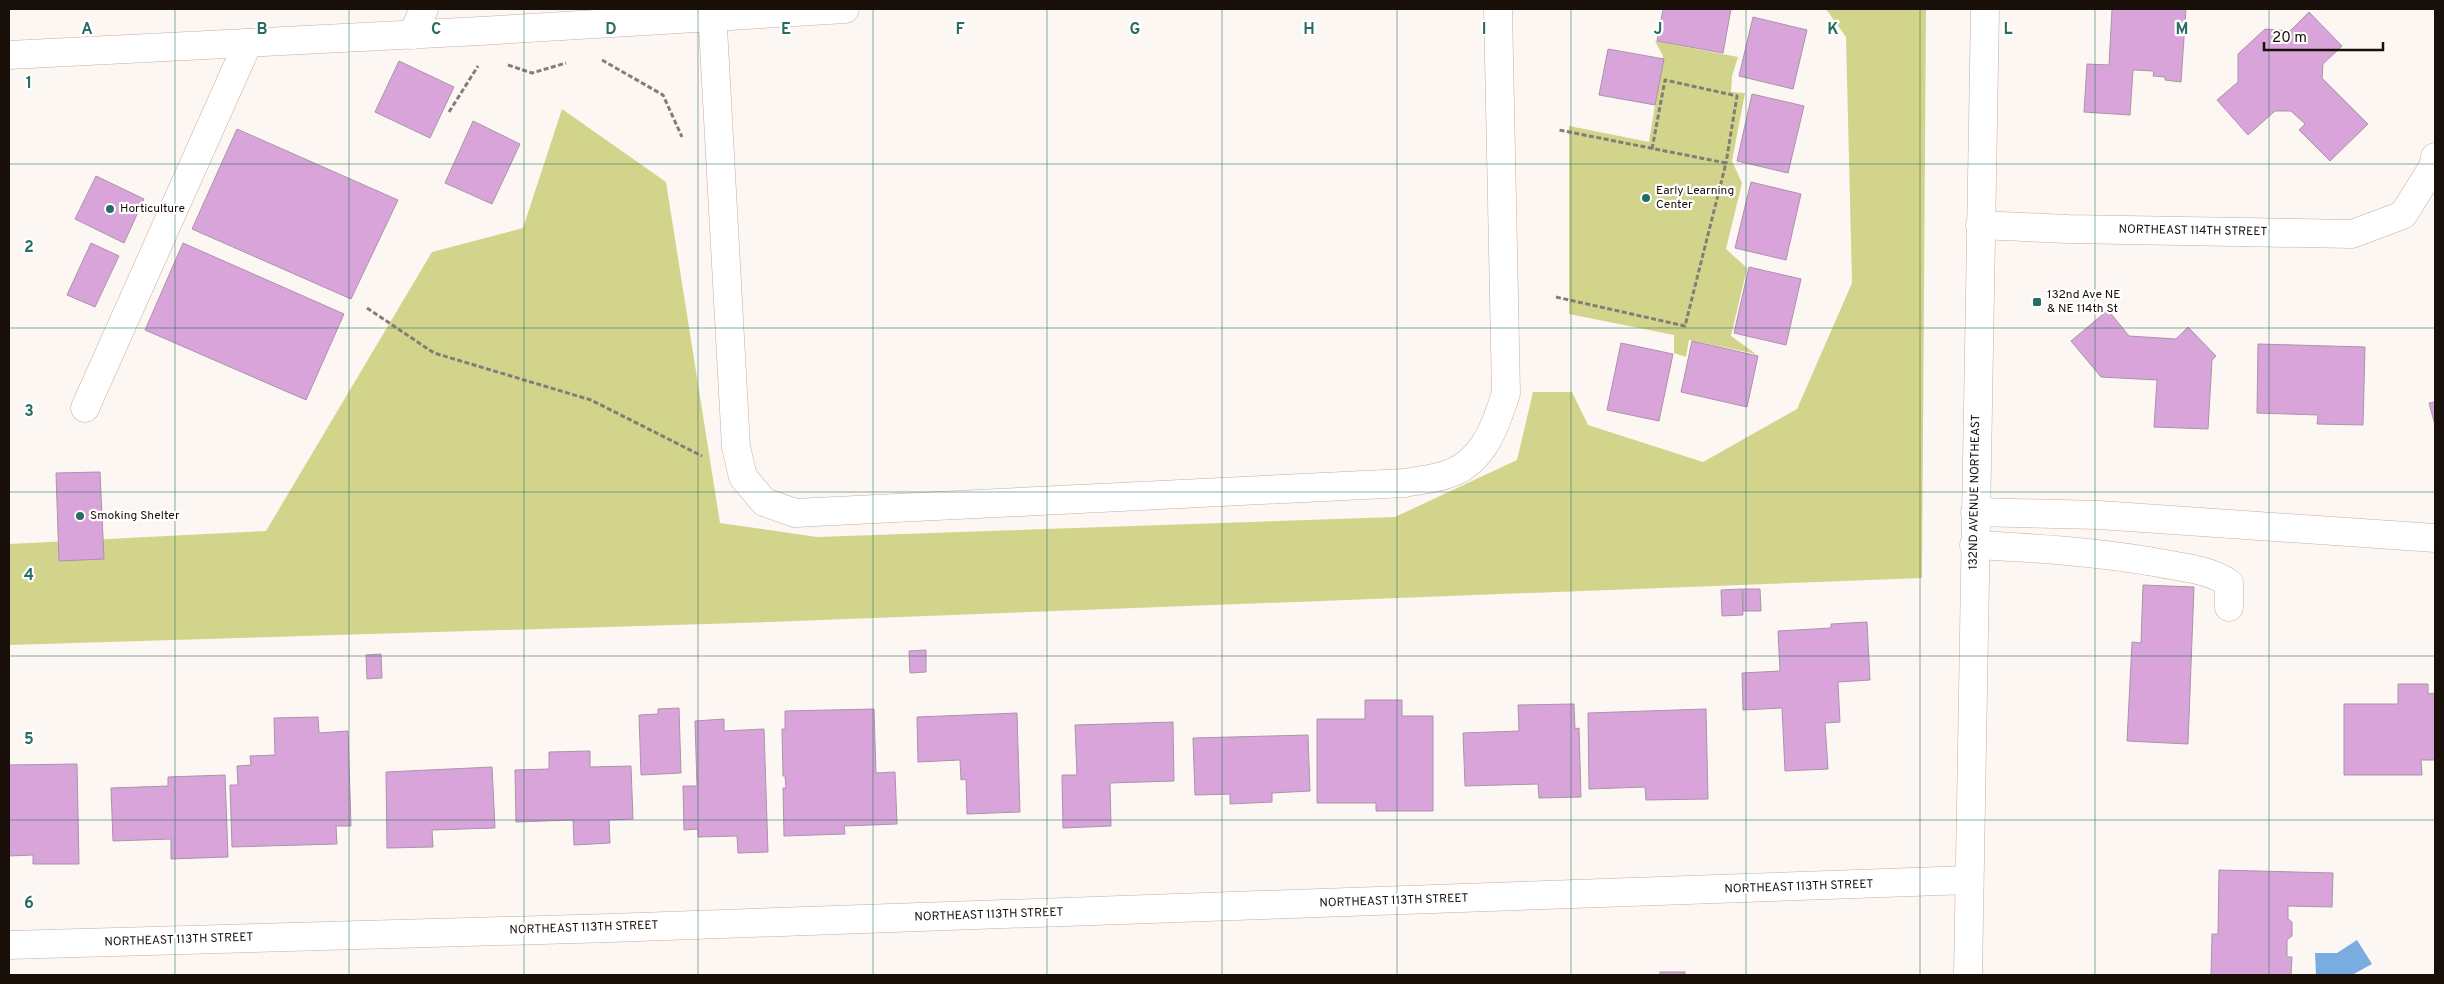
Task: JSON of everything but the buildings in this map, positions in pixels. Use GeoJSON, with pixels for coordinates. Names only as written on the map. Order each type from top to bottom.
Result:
{"type":"FeatureCollection","features":[{"type":"Feature","properties":{"kind":"street"},"geometry":{"type":"LineString","coordinates":[[412,35],[424,9]]}},
{"type":"Feature","properties":{"kind":"street"},"geometry":{"type":"LineString","coordinates":[[9,55],[412,35],[713,13],[845,9]]}},
{"type":"Feature","properties":{"kind":"street"},"geometry":{"type":"LineString","coordinates":[[713,13],[736,447],[743,477],[764,502],[795,513],[1405,483],[1450,474],[1472,462],[1495,427],[1506,393],[1498,9]]}},
{"type":"Feature","properties":{"kind":"street","name":"132ND AVENUE NORTHEAST"},"geometry":{"type":"LineString","coordinates":[[1968,975],[1974,545],[1985,9]]}},
{"type":"Feature","properties":{"kind":"street"},"geometry":{"type":"LineString","coordinates":[[85,408],[248,43]]}},
{"type":"Feature","properties":{"kind":"street","name":"NORTHEAST 114TH STREET"},"geometry":{"type":"LineString","coordinates":[[1980,225],[2068,229],[2352,234],[2403,215],[2432,167],[2435,156]]}},
{"type":"Feature","properties":{"kind":"street"},"geometry":{"type":"LineString","coordinates":[[1975,512],[2099,515],[2435,538]]}},
{"type":"Feature","properties":{"kind":"street"},"geometry":{"type":"LineString","coordinates":[[1974,545],[2056,548],[2114,555],[2214,573],[2229,583],[2229,607]]}},
{"type":"Feature","properties":{"kind":"street","name":"NORTHEAST 113TH STREET"},"geometry":{"type":"LineString","coordinates":[[9,945],[610,928],[1969,880]]}},
{"type":"Feature","properties":{"kind":"path"},"geometry":{"type":"LineString","coordinates":[[601,59],[663,96],[683,138]]}},
{"type":"Feature","properties":{"kind":"path"},"geometry":{"type":"LineString","coordinates":[[499,63],[532,73],[567,62]]}},
{"type":"Feature","properties":{"kind":"path"},"geometry":{"type":"LineString","coordinates":[[1556,297],[1685,326],[1726,163],[1737,96],[1665,80],[1652,149]]}},
{"type":"Feature","properties":{"kind":"path"},"geometry":{"type":"LineString","coordinates":[[1559,130],[1726,163]]}},
{"type":"Feature","properties":{"kind":"path"},"geometry":{"type":"LineString","coordinates":[[367,308],[434,353],[591,400],[743,477]]}},
{"type":"Feature","properties":{"kind":"green space"},"geometry":{"type":"Polygon","coordinates":[[[1826,9],[1926,9],[1922,578],[769,622],[9,645],[9,544],[266,531],[432,252],[523,228],[562,109],[666,182],[720,523],[817,537],[1395,517],[1517,460],[1533,392],[1572,392],[1588,425],[1703,462],[1797,409],[1852,283],[1846,37],[1826,9]]]}},
{"type":"Feature","properties":{"kind":"green space"},"geometry":{"type":"Polygon","coordinates":[[[1655,41],[1738,57],[1732,76],[1731,92],[1745,93],[1732,161],[1742,183],[1726,249],[1747,268],[1731,336],[1756,354],[1689,340],[1686,357],[1674,353],[1674,335],[1569,314],[1569,126],[1649,142],[1663,56],[1655,41]]]}},
{"type":"Feature","properties":{"kind":"water"},"geometry":{"type":"Polygon","coordinates":[[[2357,940],[2372,964],[2352,975],[2316,975],[2315,953],[2337,953],[2357,940]]]}},
{"type":"Feature","properties":{"kind":"place","name":"Early Learning Center"},"geometry":{"type":"Point","coordinates":[1646,198]}},
{"type":"Feature","properties":{"kind":"place","name":"Horticulture"},"geometry":{"type":"Point","coordinates":[110,209]}},
{"type":"Feature","properties":{"kind":"place","name":"132nd Ave NE & NE 114th St"},"geometry":{"type":"Point","coordinates":[2037,302]}},
{"type":"Feature","properties":{"kind":"place","name":"Smoking Shelter"},"geometry":{"type":"Point","coordinates":[80,516]}}]}
